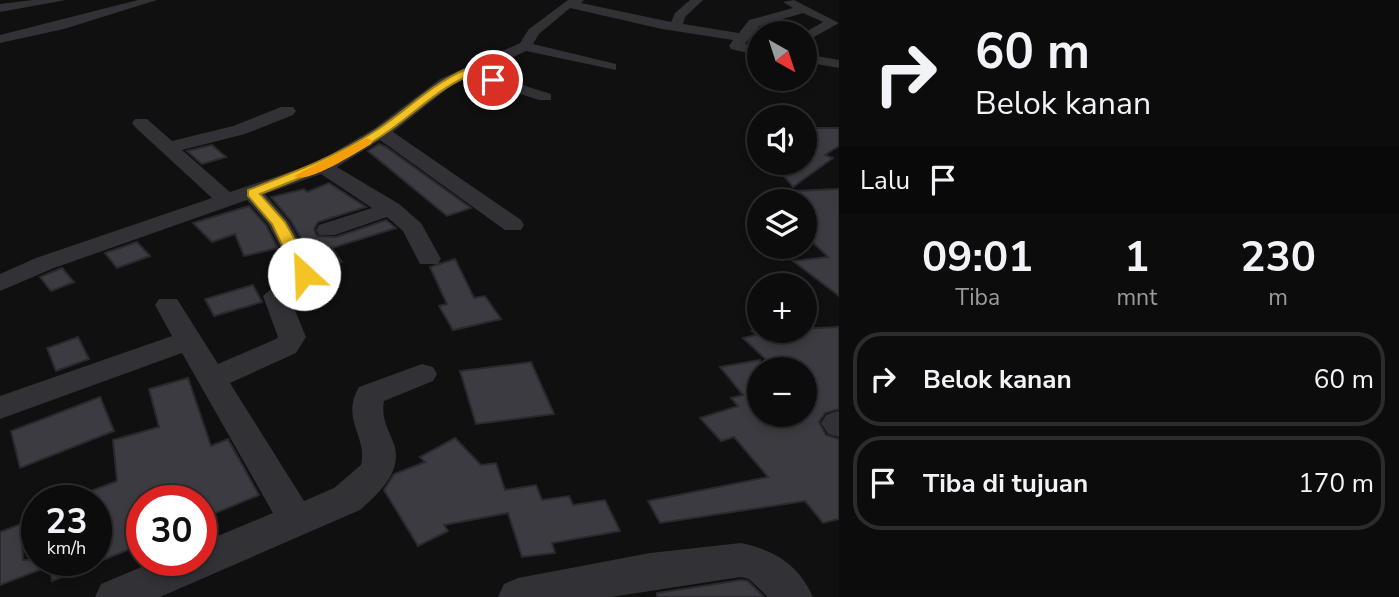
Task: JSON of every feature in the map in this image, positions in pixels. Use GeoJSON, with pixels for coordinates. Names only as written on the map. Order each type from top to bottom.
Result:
{"type":"FeatureCollection","features":[{"type":"Feature","properties":{"kind":"street"},"geometry":{"type":"LineString","coordinates":[[0,8],[60,0]]}},
{"type":"Feature","properties":{"kind":"street"},"geometry":{"type":"LineString","coordinates":[[0,39],[59,26],[151,0]]}},
{"type":"Feature","properties":{"kind":"street"},"geometry":{"type":"LineString","coordinates":[[673,42],[697,0]]}},
{"type":"Feature","properties":{"kind":"street"},"geometry":{"type":"LineString","coordinates":[[0,282],[45,263],[323,167],[382,132],[434,89],[525,46],[534,32],[573,2],[681,24],[747,32]]}},
{"type":"Feature","properties":{"kind":"street"},"geometry":{"type":"LineString","coordinates":[[767,21],[795,5],[825,5]]}},
{"type":"Feature","properties":{"kind":"street"},"geometry":{"type":"LineString","coordinates":[[795,5],[834,23],[817,32]]}},
{"type":"Feature","properties":{"kind":"street"},"geometry":{"type":"LineString","coordinates":[[747,33],[737,48],[747,49]]}},
{"type":"Feature","properties":{"kind":"street"},"geometry":{"type":"LineString","coordinates":[[525,46],[611,67]]}},
{"type":"Feature","properties":{"kind":"street"},"geometry":{"type":"LineString","coordinates":[[821,61],[839,57]]}},
{"type":"Feature","properties":{"kind":"street"},"geometry":{"type":"LineString","coordinates":[[817,60],[839,64]]}},
{"type":"Feature","properties":{"kind":"street"},"geometry":{"type":"LineString","coordinates":[[467,72],[545,97]]}},
{"type":"Feature","properties":{"kind":"street"},"geometry":{"type":"LineString","coordinates":[[169,148],[239,130],[287,111]]}},
{"type":"Feature","properties":{"kind":"street"},"geometry":{"type":"LineString","coordinates":[[141,123],[227,201]]}},
{"type":"Feature","properties":{"kind":"street"},"geometry":{"type":"LineString","coordinates":[[382,132],[513,225]]}},
{"type":"Feature","properties":{"kind":"street"},"geometry":{"type":"LineString","coordinates":[[323,167],[391,209],[413,228],[429,259]]}},
{"type":"Feature","properties":{"kind":"street"},"geometry":{"type":"LineString","coordinates":[[212,379],[286,345],[292,337],[276,296],[298,280],[304,270],[278,222],[252,193]]}},
{"type":"Feature","properties":{"kind":"street"},"geometry":{"type":"LineString","coordinates":[[327,230],[391,209]]}},
{"type":"Feature","properties":{"kind":"street"},"geometry":{"type":"LineString","coordinates":[[168,305],[296,520]]}},
{"type":"Feature","properties":{"kind":"street"},"geometry":{"type":"LineString","coordinates":[[0,408],[189,340]]}},
{"type":"Feature","properties":{"kind":"street"},"geometry":{"type":"LineString","coordinates":[[115,597],[347,499],[365,487],[376,472],[381,457],[368,418],[366,404],[370,395],[422,374]]}},
{"type":"Feature","properties":{"kind":"street"},"geometry":{"type":"LineString","coordinates":[[518,597],[650,571],[741,560],[759,564],[776,576],[793,597]]}},
{"type":"Feature","properties":{"kind":"building"},"geometry":{"type":"Polygon","coordinates":[[[817,128],[839,128],[839,146],[825,155],[833,158],[817,170],[817,128]]]}},
{"type":"Feature","properties":{"kind":"building"},"geometry":{"type":"Polygon","coordinates":[[[379,144],[471,208],[447,216],[368,151],[379,144]]]}},
{"type":"Feature","properties":{"kind":"building"},"geometry":{"type":"Polygon","coordinates":[[[212,145],[226,157],[202,164],[187,151],[212,145]]]}},
{"type":"Feature","properties":{"kind":"building"},"geometry":{"type":"Polygon","coordinates":[[[783,175],[810,175],[793,187],[783,175]]]}},
{"type":"Feature","properties":{"kind":"building"},"geometry":{"type":"Polygon","coordinates":[[[329,183],[366,207],[318,222],[314,229],[317,236],[336,237],[386,220],[396,228],[332,248],[342,262],[318,269],[291,221],[271,197],[304,189],[307,192],[329,183]]]}},
{"type":"Feature","properties":{"kind":"building"},"geometry":{"type":"Polygon","coordinates":[[[839,189],[839,296],[817,279],[817,273],[809,273],[793,261],[828,257],[817,246],[817,190],[839,189]]]}},
{"type":"Feature","properties":{"kind":"building"},"geometry":{"type":"Polygon","coordinates":[[[249,206],[266,225],[278,248],[244,256],[235,234],[212,242],[193,223],[249,206]]]}},
{"type":"Feature","properties":{"kind":"building"},"geometry":{"type":"Polygon","coordinates":[[[137,242],[150,256],[117,268],[105,253],[137,242]]]}},
{"type":"Feature","properties":{"kind":"building"},"geometry":{"type":"Polygon","coordinates":[[[455,259],[474,298],[485,296],[501,319],[453,330],[439,306],[447,304],[430,267],[455,259]]]}},
{"type":"Feature","properties":{"kind":"building"},"geometry":{"type":"Polygon","coordinates":[[[62,268],[74,282],[51,291],[40,277],[62,268]]]}},
{"type":"Feature","properties":{"kind":"building"},"geometry":{"type":"Polygon","coordinates":[[[253,285],[262,302],[214,316],[205,299],[253,285]]]}},
{"type":"Feature","properties":{"kind":"building"},"geometry":{"type":"Polygon","coordinates":[[[839,327],[839,409],[825,413],[819,422],[826,435],[839,439],[839,519],[823,523],[805,501],[660,523],[648,501],[768,477],[734,437],[721,441],[700,418],[738,406],[731,398],[743,395],[720,367],[747,362],[747,427],[817,427],[817,357],[763,357],[748,343],[817,343],[817,328],[839,327]]]}},
{"type":"Feature","properties":{"kind":"building"},"geometry":{"type":"Polygon","coordinates":[[[78,337],[89,359],[56,371],[47,348],[78,337]]]}},
{"type":"Feature","properties":{"kind":"building"},"geometry":{"type":"Polygon","coordinates":[[[531,362],[554,414],[476,424],[460,371],[531,362]]]}},
{"type":"Feature","properties":{"kind":"building"},"geometry":{"type":"Polygon","coordinates":[[[188,378],[211,446],[228,439],[259,495],[217,512],[217,485],[126,485],[126,551],[112,556],[112,485],[107,485],[117,481],[113,440],[159,427],[149,389],[188,378]]]}},
{"type":"Feature","properties":{"kind":"building"},"geometry":{"type":"Polygon","coordinates":[[[100,397],[114,431],[20,468],[11,431],[100,397]]]}},
{"type":"Feature","properties":{"kind":"building"},"geometry":{"type":"Polygon","coordinates":[[[455,438],[481,465],[496,463],[505,490],[536,485],[542,500],[569,496],[573,505],[605,500],[620,531],[552,543],[555,553],[522,557],[508,513],[444,525],[448,531],[418,546],[384,490],[394,474],[425,462],[420,457],[455,438]]]}},
{"type":"Feature","properties":{"kind":"building"},"geometry":{"type":"Polygon","coordinates":[[[21,524],[21,576],[24,576],[0,585],[0,532],[21,524]]]}},
{"type":"Feature","properties":{"kind":"building"},"geometry":{"type":"Polygon","coordinates":[[[51,576],[64,576],[52,581],[51,576]]]}},
{"type":"Feature","properties":{"kind":"building"},"geometry":{"type":"Polygon","coordinates":[[[748,581],[764,597],[657,597],[657,593],[748,581]]]}},
{"type":"Feature","properties":{"kind":"slow traffic"},"geometry":{"type":"LineString","coordinates":[[301,176],[323,167],[367,141]]}},
{"type":"Feature","properties":{"kind":"route"},"geometry":{"type":"LineString","coordinates":[[304,274],[278,222],[252,193],[338,159],[382,132],[434,89],[467,72],[493,80]]}}]}
